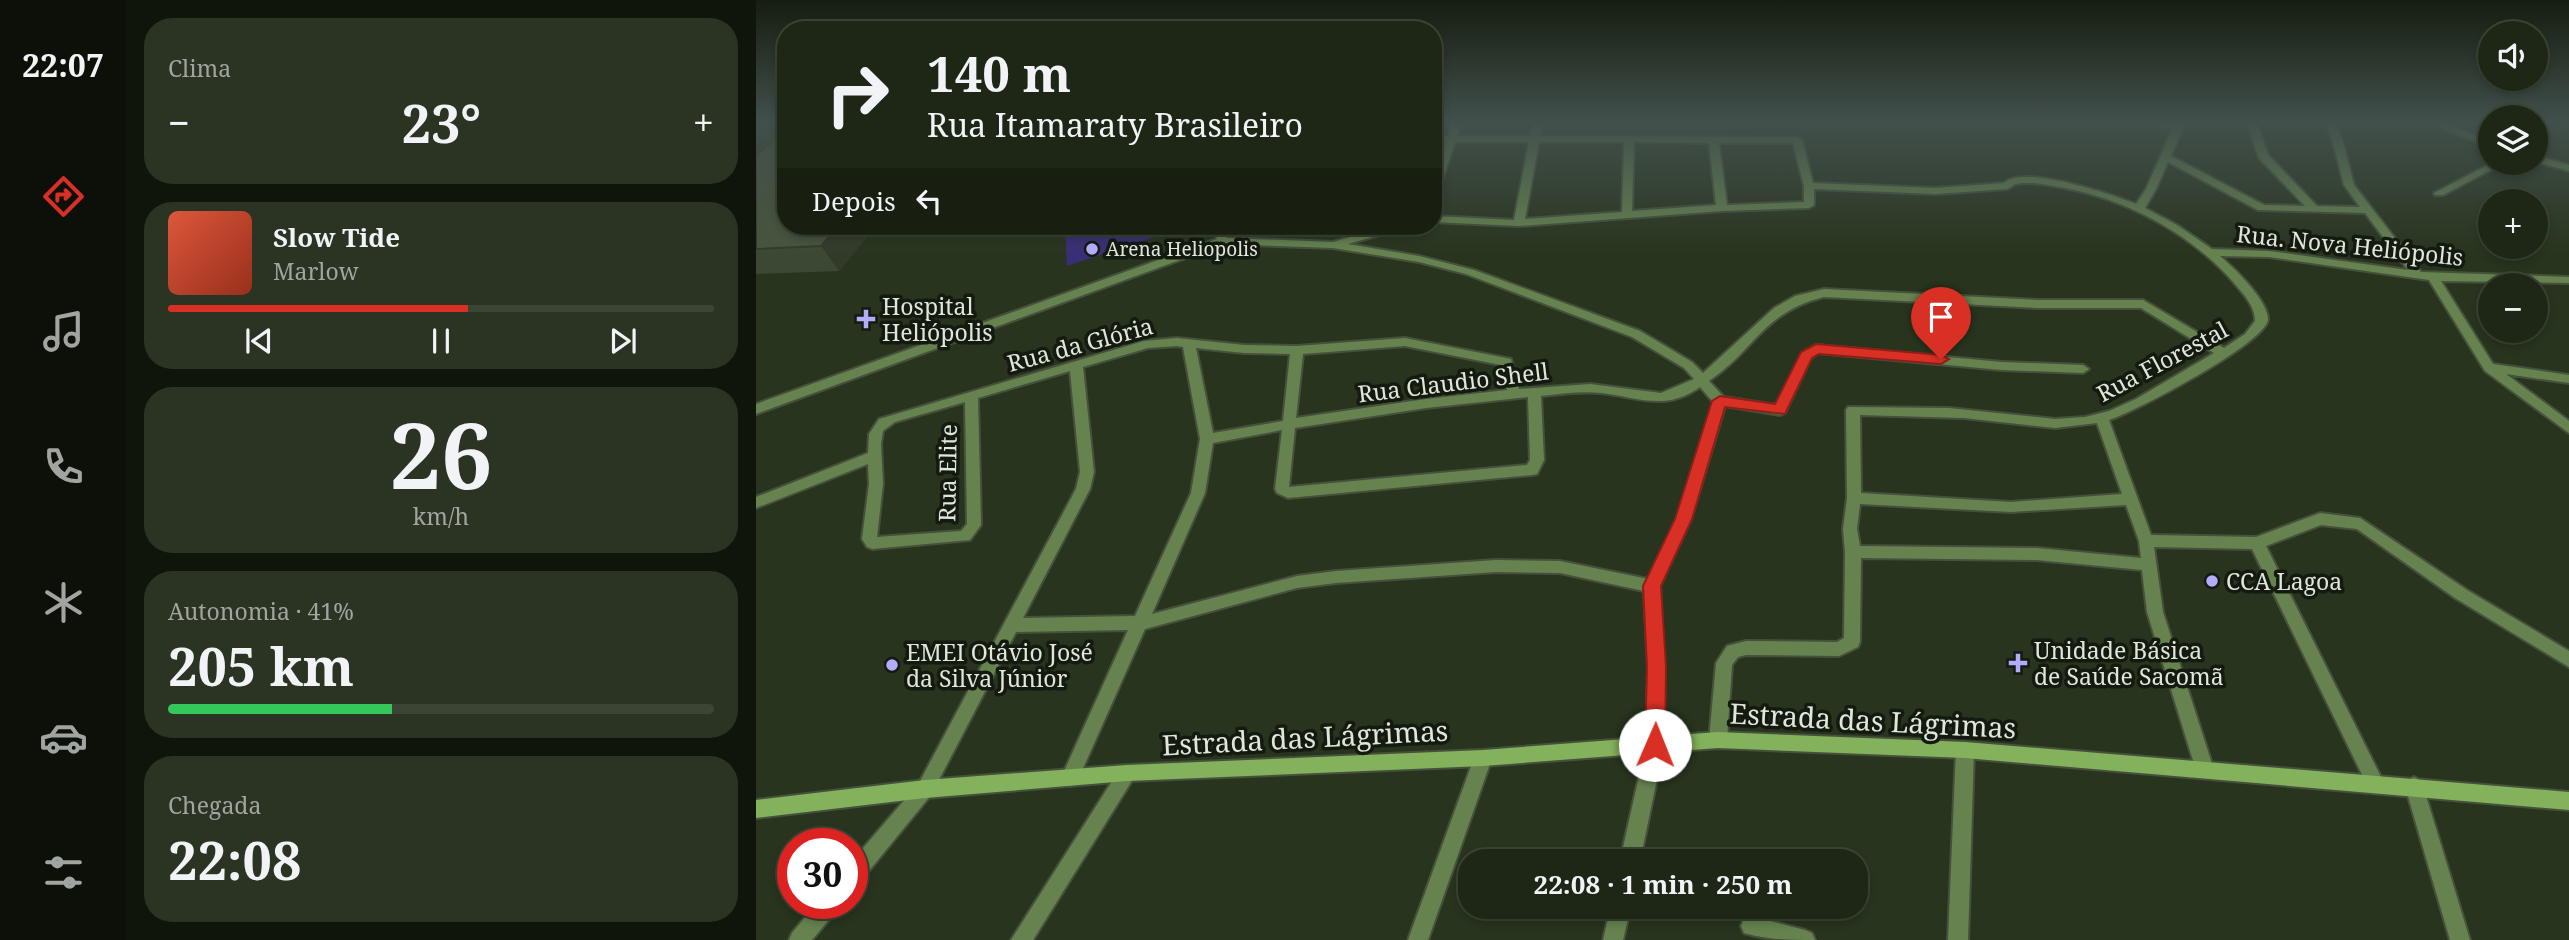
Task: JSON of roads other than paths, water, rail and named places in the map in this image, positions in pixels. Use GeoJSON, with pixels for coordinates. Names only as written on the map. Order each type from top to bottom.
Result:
{"type":"FeatureCollection","features":[{"type":"Feature","properties":{"kind":"main road","name":"Estrada das Lágrimas"},"geometry":{"type":"LineString","coordinates":[[756,809],[925,789],[1127,773],[1483,758],[1718,740],[1965,750],[2569,801]]}},
{"type":"Feature","properties":{"kind":"street"},"geometry":{"type":"LineString","coordinates":[[1519,223],[1530,167]]}},
{"type":"Feature","properties":{"kind":"street"},"geometry":{"type":"LineString","coordinates":[[1628,216],[1629,167]]}},
{"type":"Feature","properties":{"kind":"street"},"geometry":{"type":"LineString","coordinates":[[1717,167],[1722,208]]}},
{"type":"Feature","properties":{"kind":"street"},"geometry":{"type":"LineString","coordinates":[[1442,219],[1519,223],[1722,208],[1809,205],[1809,186],[1804,167]]}},
{"type":"Feature","properties":{"kind":"street"},"geometry":{"type":"LineString","coordinates":[[2139,208],[2161,167]]}},
{"type":"Feature","properties":{"kind":"street"},"geometry":{"type":"LineString","coordinates":[[2186,167],[2257,206],[2278,210],[2367,210]]}},
{"type":"Feature","properties":{"kind":"street"},"geometry":{"type":"LineString","coordinates":[[2273,167],[2313,208]]}},
{"type":"Feature","properties":{"kind":"street"},"geometry":{"type":"LineString","coordinates":[[2344,167],[2344,175],[2367,210],[2418,275]]}},
{"type":"Feature","properties":{"kind":"street"},"geometry":{"type":"LineString","coordinates":[[2439,193],[2478,173]]}},
{"type":"Feature","properties":{"kind":"street","name":"Rua Florestal"},"geometry":{"type":"LineString","coordinates":[[1809,186],[1936,191],[2007,186],[2012,181],[2051,182],[2139,208],[2210,252],[2241,283],[2262,318],[2250,337],[2190,373],[2102,418],[2046,426],[1979,415],[1853,410],[1854,498]]}},
{"type":"Feature","properties":{"kind":"street"},"geometry":{"type":"LineString","coordinates":[[1220,235],[1223,242]]}},
{"type":"Feature","properties":{"kind":"street"},"geometry":{"type":"LineString","coordinates":[[1349,235],[1352,239]]}},
{"type":"Feature","properties":{"kind":"street"},"geometry":{"type":"LineString","coordinates":[[1333,245],[1367,235]]}},
{"type":"Feature","properties":{"kind":"street"},"geometry":{"type":"LineString","coordinates":[[756,409],[1223,242],[1333,245],[1419,259],[1499,282],[1636,334],[1688,365],[1720,401],[1780,410],[1806,355],[1816,349],[2002,366],[2083,369]]}},
{"type":"Feature","properties":{"kind":"street","name":"Rua. Nova Heliópolis"},"geometry":{"type":"LineString","coordinates":[[2210,252],[2269,254],[2433,277],[2569,280]]}},
{"type":"Feature","properties":{"kind":"street"},"geometry":{"type":"LineString","coordinates":[[2433,277],[2489,368],[2569,428]]}},
{"type":"Feature","properties":{"kind":"street","name":"Rua Claudio Shell"},"geometry":{"type":"LineString","coordinates":[[1207,439],[1289,424],[1534,391],[1601,389],[1665,397],[1702,380],[1779,308],[1805,295],[1824,293],[2038,304],[2143,304],[2223,352]]}},
{"type":"Feature","properties":{"kind":"street","name":"Rua da Glória"},"geometry":{"type":"LineString","coordinates":[[875,456],[874,432],[884,422],[1149,344],[1297,350],[1395,342],[1429,346],[1507,362],[1514,394]]}},
{"type":"Feature","properties":{"kind":"street"},"geometry":{"type":"LineString","coordinates":[[1070,778],[1142,623],[1198,493],[1207,439],[1189,344]]}},
{"type":"Feature","properties":{"kind":"street"},"geometry":{"type":"LineString","coordinates":[[1297,350],[1282,489],[1288,493],[1529,471],[1535,468],[1537,460],[1534,391]]}},
{"type":"Feature","properties":{"kind":"street"},"geometry":{"type":"LineString","coordinates":[[868,857],[925,789],[1083,489],[1087,472],[1076,365]]}},
{"type":"Feature","properties":{"kind":"street"},"geometry":{"type":"LineString","coordinates":[[2489,368],[2569,379]]}},
{"type":"Feature","properties":{"kind":"street","name":"Rua Elite"},"geometry":{"type":"LineString","coordinates":[[875,456],[876,484],[869,539],[872,543],[959,537],[969,533],[974,525],[971,395]]}},
{"type":"Feature","properties":{"kind":"street"},"geometry":{"type":"LineString","coordinates":[[1633,849],[1655,745],[1657,667],[1652,586],[1684,519],[1720,401]]}},
{"type":"Feature","properties":{"kind":"street"},"geometry":{"type":"LineString","coordinates":[[2102,418],[2146,541],[2155,612],[2205,770]]}},
{"type":"Feature","properties":{"kind":"street"},"geometry":{"type":"LineString","coordinates":[[756,503],[875,456]]}},
{"type":"Feature","properties":{"kind":"street"},"geometry":{"type":"LineString","coordinates":[[1718,740],[1724,663],[1732,651],[1839,649],[1852,642],[1853,552],[1850,529],[1854,498],[2011,507],[2132,499]]}},
{"type":"Feature","properties":{"kind":"street"},"geometry":{"type":"LineString","coordinates":[[2146,541],[2257,543],[2320,519],[2360,524],[2460,594],[2569,660]]}},
{"type":"Feature","properties":{"kind":"street"},"geometry":{"type":"LineString","coordinates":[[2257,543],[2375,783]]}},
{"type":"Feature","properties":{"kind":"street"},"geometry":{"type":"LineString","coordinates":[[1853,552],[2037,554],[2149,565]]}},
{"type":"Feature","properties":{"kind":"street"},"geometry":{"type":"LineString","coordinates":[[1010,625],[1142,623],[1297,582],[1336,576],[1529,565],[1560,567],[1652,586]]}},
{"type":"Feature","properties":{"kind":"street"},"geometry":{"type":"LineString","coordinates":[[1958,940],[1965,750]]}},
{"type":"Feature","properties":{"kind":"street"},"geometry":{"type":"LineString","coordinates":[[1418,940],[1483,758]]}},
{"type":"Feature","properties":{"kind":"street"},"geometry":{"type":"LineString","coordinates":[[1021,940],[1127,773]]}},
{"type":"Feature","properties":{"kind":"street"},"geometry":{"type":"LineString","coordinates":[[2414,786],[2460,940]]}},
{"type":"Feature","properties":{"kind":"street"},"geometry":{"type":"LineString","coordinates":[[799,940],[817,919]]}},
{"type":"Feature","properties":{"kind":"street"},"geometry":{"type":"LineString","coordinates":[[1614,940],[1618,919]]}},
{"type":"Feature","properties":{"kind":"street"},"geometry":{"type":"LineString","coordinates":[[1751,926],[1805,940]]}},
{"type":"Feature","properties":{"kind":"place","name":"Arena Heliopolis"},"geometry":{"type":"Point","coordinates":[1092,249]}},
{"type":"Feature","properties":{"kind":"place","name":"Hospital Heliópolis"},"geometry":{"type":"Point","coordinates":[866,319]}},
{"type":"Feature","properties":{"kind":"place","name":"CCA Lagoa"},"geometry":{"type":"Point","coordinates":[2212,581]}},
{"type":"Feature","properties":{"kind":"place","name":"Unidade Básica de Saúde Sacomã"},"geometry":{"type":"Point","coordinates":[2018,663]}},
{"type":"Feature","properties":{"kind":"place","name":"EMEI Otávio José da Silva Júnior"},"geometry":{"type":"Point","coordinates":[892,665]}}]}
